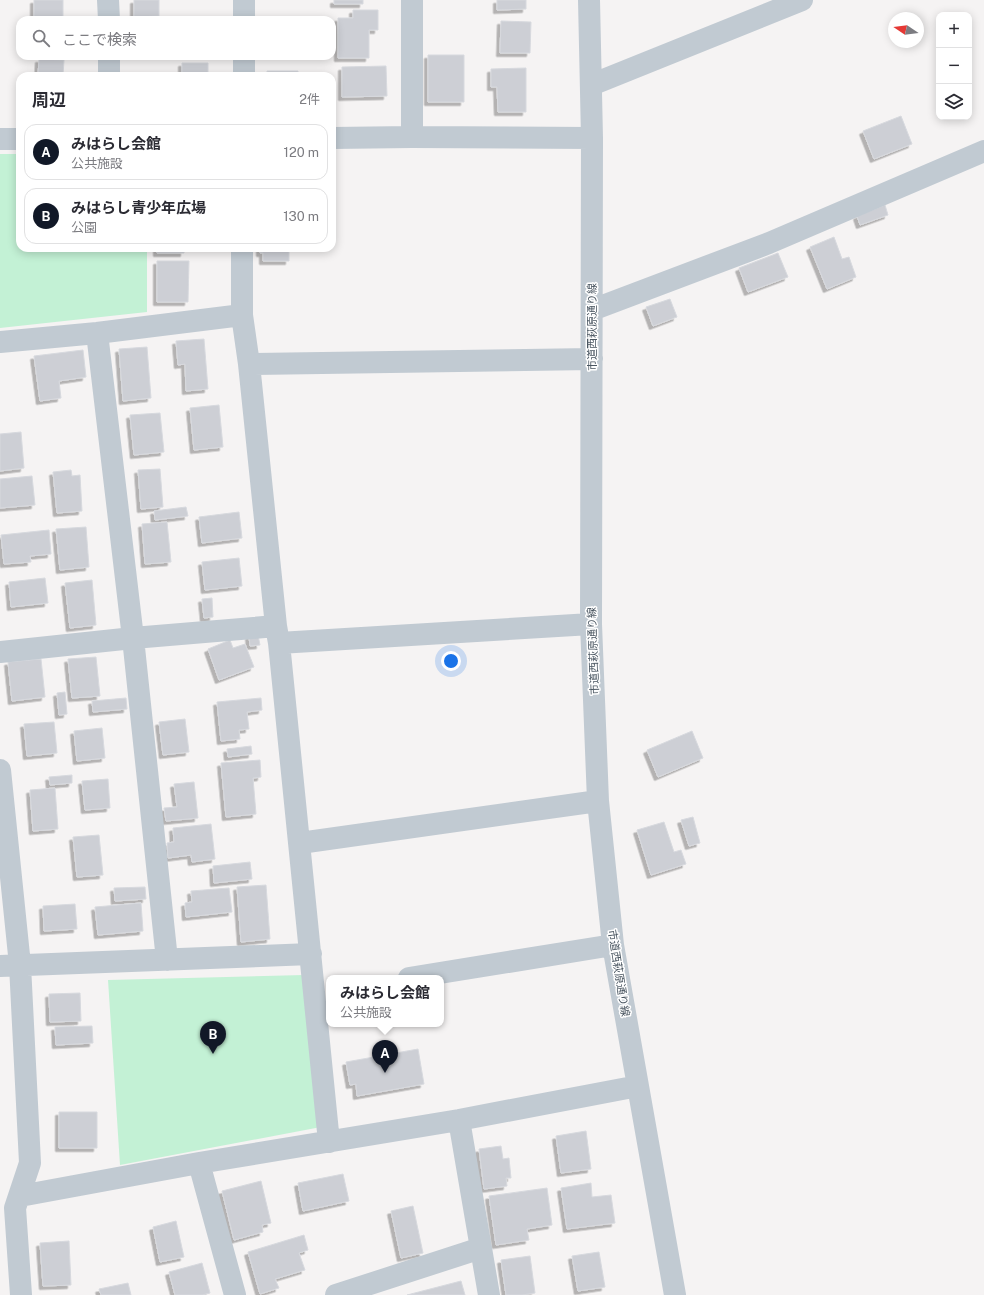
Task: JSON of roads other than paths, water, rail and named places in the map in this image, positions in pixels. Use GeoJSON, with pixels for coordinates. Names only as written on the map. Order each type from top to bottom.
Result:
{"type":"FeatureCollection","features":[{"type":"Feature","properties":{"kind":"street"},"geometry":{"type":"LineString","coordinates":[[108,0],[109,16]]}},
{"type":"Feature","properties":{"kind":"street"},"geometry":{"type":"LineString","coordinates":[[244,0],[244,16]]}},
{"type":"Feature","properties":{"kind":"street"},"geometry":{"type":"LineString","coordinates":[[412,0],[412,137]]}},
{"type":"Feature","properties":{"kind":"street","name":"市道西萩原通り線"},"geometry":{"type":"LineString","coordinates":[[590,0],[592,138],[591,624],[598,801],[613,945],[675,1295]]}},
{"type":"Feature","properties":{"kind":"street"},"geometry":{"type":"LineString","coordinates":[[591,85],[802,0]]}},
{"type":"Feature","properties":{"kind":"street"},"geometry":{"type":"LineString","coordinates":[[109,60],[110,72]]}},
{"type":"Feature","properties":{"kind":"street"},"geometry":{"type":"LineString","coordinates":[[244,60],[244,72]]}},
{"type":"Feature","properties":{"kind":"street"},"geometry":{"type":"LineString","coordinates":[[336,138],[592,138]]}},
{"type":"Feature","properties":{"kind":"street"},"geometry":{"type":"LineString","coordinates":[[0,139],[16,139]]}},
{"type":"Feature","properties":{"kind":"street"},"geometry":{"type":"LineString","coordinates":[[592,310],[769,243],[984,151]]}},
{"type":"Feature","properties":{"kind":"street"},"geometry":{"type":"LineString","coordinates":[[242,252],[242,315],[249,364],[311,954],[321,992],[329,1142]]}},
{"type":"Feature","properties":{"kind":"street"},"geometry":{"type":"LineString","coordinates":[[0,342],[97,333],[242,315]]}},
{"type":"Feature","properties":{"kind":"street"},"geometry":{"type":"LineString","coordinates":[[97,333],[133,638],[167,960]]}},
{"type":"Feature","properties":{"kind":"street"},"geometry":{"type":"LineString","coordinates":[[249,364],[592,359]]}},
{"type":"Feature","properties":{"kind":"street"},"geometry":{"type":"LineString","coordinates":[[0,652],[133,638],[591,624]]}},
{"type":"Feature","properties":{"kind":"street"},"geometry":{"type":"LineString","coordinates":[[0,770],[10,965],[30,1163],[15,1208],[21,1295]]}},
{"type":"Feature","properties":{"kind":"street"},"geometry":{"type":"LineString","coordinates":[[300,842],[598,801]]}},
{"type":"Feature","properties":{"kind":"street"},"geometry":{"type":"LineString","coordinates":[[427,975],[613,945]]}},
{"type":"Feature","properties":{"kind":"street"},"geometry":{"type":"LineString","coordinates":[[10,965],[311,954]]}},
{"type":"Feature","properties":{"kind":"street"},"geometry":{"type":"LineString","coordinates":[[20,1196],[199,1163],[459,1120],[638,1086]]}},
{"type":"Feature","properties":{"kind":"street"},"geometry":{"type":"LineString","coordinates":[[459,1120],[489,1295]]}},
{"type":"Feature","properties":{"kind":"street"},"geometry":{"type":"LineString","coordinates":[[199,1163],[235,1295]]}},
{"type":"Feature","properties":{"kind":"street"},"geometry":{"type":"LineString","coordinates":[[336,1295],[481,1248]]}},
{"type":"Feature","properties":{"kind":"place","name":"みはらし青少年広場"},"geometry":{"type":"Point","coordinates":[213,1054]}},
{"type":"Feature","properties":{"kind":"place","name":"みはらし会館"},"geometry":{"type":"Point","coordinates":[385,1073]}}]}
